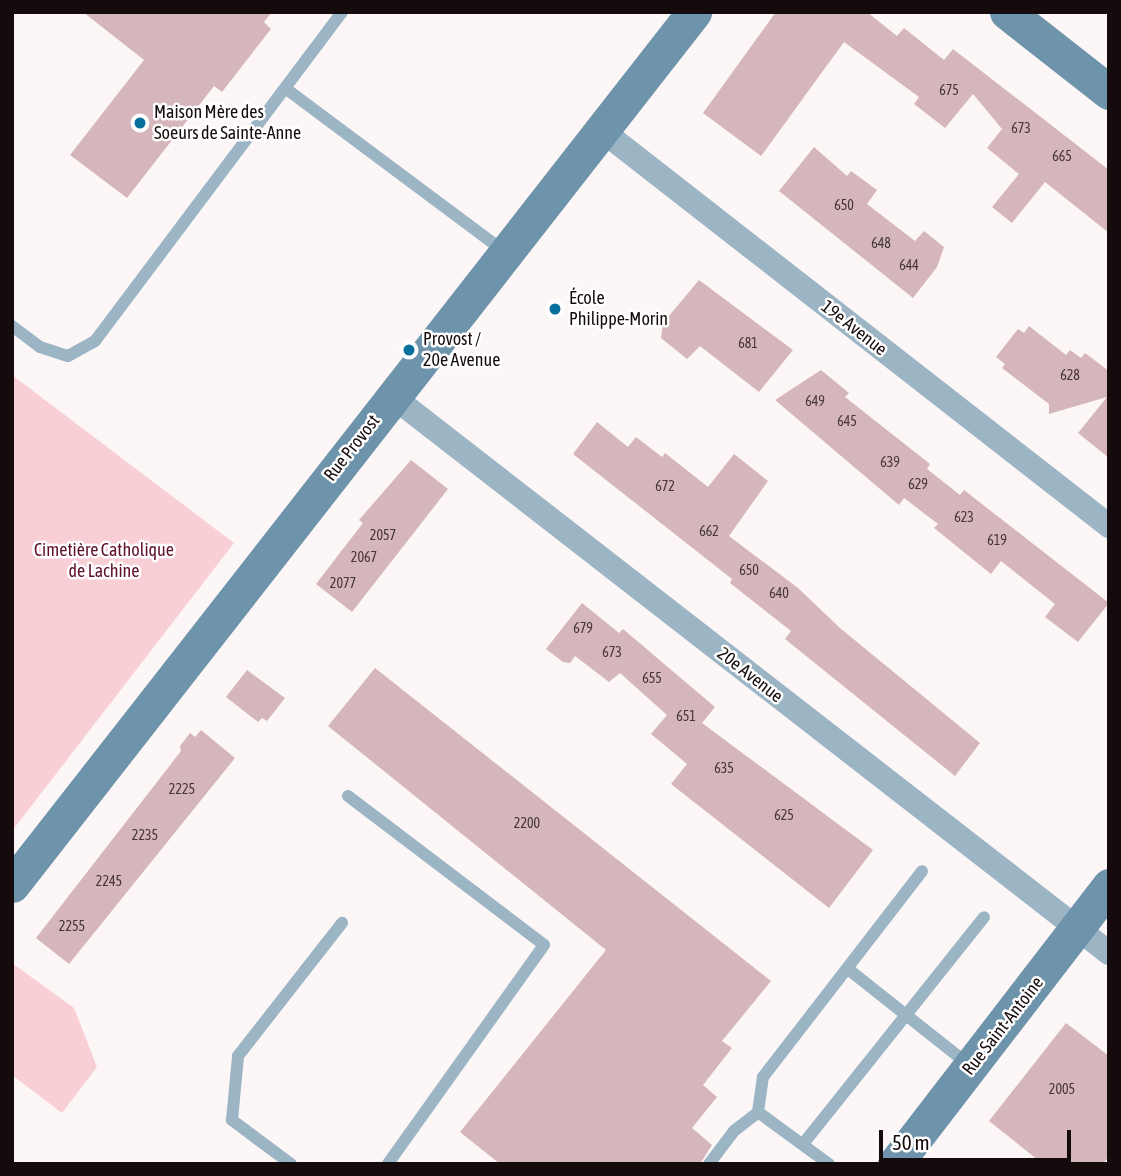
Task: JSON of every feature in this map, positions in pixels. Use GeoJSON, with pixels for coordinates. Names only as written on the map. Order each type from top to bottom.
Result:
{"type":"FeatureCollection","features":[{"type":"Feature","properties":{"kind":"street","name":"Rue Provost"},"geometry":{"type":"LineString","coordinates":[[12,885],[694,12]]}},
{"type":"Feature","properties":{"kind":"street"},"geometry":{"type":"LineString","coordinates":[[1007,12],[1109,92]]}},
{"type":"Feature","properties":{"kind":"street","name":"19e Avenue"},"geometry":{"type":"LineString","coordinates":[[600,129],[1109,526]]}},
{"type":"Feature","properties":{"kind":"street","name":"20e Avenue"},"geometry":{"type":"LineString","coordinates":[[393,396],[1109,953]]}},
{"type":"Feature","properties":{"kind":"street","name":"Rue Saint-Antoine"},"geometry":{"type":"LineString","coordinates":[[895,1164],[1109,886]]}},
{"type":"Feature","properties":{"kind":"lane"},"geometry":{"type":"LineString","coordinates":[[12,326],[40,347],[68,356],[95,341],[342,12]]}},
{"type":"Feature","properties":{"kind":"lane"},"geometry":{"type":"LineString","coordinates":[[285,88],[505,252]]}},
{"type":"Feature","properties":{"kind":"lane"},"geometry":{"type":"LineString","coordinates":[[348,796],[544,945],[388,1164]]}},
{"type":"Feature","properties":{"kind":"lane"},"geometry":{"type":"LineString","coordinates":[[709,1164],[734,1131],[758,1112],[763,1077],[922,872]]}},
{"type":"Feature","properties":{"kind":"lane"},"geometry":{"type":"LineString","coordinates":[[803,1144],[984,917]]}},
{"type":"Feature","properties":{"kind":"lane"},"geometry":{"type":"LineString","coordinates":[[291,1164],[232,1120],[238,1056],[342,923]]}},
{"type":"Feature","properties":{"kind":"lane"},"geometry":{"type":"LineString","coordinates":[[848,969],[972,1066]]}},
{"type":"Feature","properties":{"kind":"lane"},"geometry":{"type":"LineString","coordinates":[[758,1112],[829,1164]]}},
{"type":"Feature","properties":{"kind":"green space","name":"Cimetière Catholique de Lachine"},"geometry":{"type":"Polygon","coordinates":[[[12,375],[234,543],[12,831],[12,375]]]}},
{"type":"Feature","properties":{"kind":"green space"},"geometry":{"type":"Polygon","coordinates":[[[12,963],[74,1008],[97,1067],[62,1113],[12,1075],[12,963]]]}},
{"type":"Feature","properties":{"kind":"building","name":"Maison Mère des Soeurs de Sainte-Anne"},"geometry":{"type":"Polygon","coordinates":[[[83,12],[272,12],[264,22],[271,29],[222,92],[214,86],[127,198],[70,155],[144,60],[83,12]]]}},
{"type":"Feature","properties":{"kind":"building"},"geometry":{"type":"Polygon","coordinates":[[[776,12],[867,12],[897,36],[904,28],[944,60],[953,49],[1109,170],[1109,233],[1045,182],[1012,223],[992,207],[1019,174],[987,148],[1002,129],[973,94],[945,128],[914,104],[919,97],[844,42],[761,156],[703,113],[776,12]]]}},
{"type":"Feature","properties":{"kind":"building"},"geometry":{"type":"Polygon","coordinates":[[[814,147],[847,176],[851,171],[877,190],[867,204],[915,241],[924,231],[944,247],[937,267],[913,298],[779,191],[814,147]]]}},
{"type":"Feature","properties":{"kind":"building"},"geometry":{"type":"Polygon","coordinates":[[[699,280],[793,350],[759,392],[700,346],[687,359],[661,338],[663,323],[699,280]]]}},
{"type":"Feature","properties":{"kind":"building"},"geometry":{"type":"Polygon","coordinates":[[[1029,326],[1066,355],[1070,350],[1081,358],[1085,353],[1109,371],[1109,458],[1078,433],[1107,397],[1049,414],[1049,404],[1002,368],[1005,364],[996,357],[1018,329],[1024,333],[1029,326]]]}},
{"type":"Feature","properties":{"kind":"building"},"geometry":{"type":"Polygon","coordinates":[[[821,370],[849,393],[845,397],[930,464],[927,469],[960,495],[964,490],[1109,603],[1078,642],[1045,617],[1055,604],[1001,561],[991,574],[934,528],[938,524],[904,498],[899,505],[775,400],[821,370]]]}},
{"type":"Feature","properties":{"kind":"building"},"geometry":{"type":"Polygon","coordinates":[[[597,422],[628,447],[636,437],[662,457],[665,453],[708,487],[734,454],[768,481],[729,536],[798,588],[840,628],[980,743],[955,776],[785,639],[791,631],[730,583],[732,579],[573,454],[597,422]]]}},
{"type":"Feature","properties":{"kind":"building"},"geometry":{"type":"Polygon","coordinates":[[[411,460],[448,489],[352,612],[316,584],[363,523],[359,520],[411,460]]]}},
{"type":"Feature","properties":{"kind":"building"},"geometry":{"type":"Polygon","coordinates":[[[582,603],[619,633],[623,629],[715,707],[702,723],[873,850],[829,908],[671,784],[687,764],[651,734],[667,715],[620,673],[609,682],[575,656],[570,663],[563,662],[546,649],[582,603]]]}},
{"type":"Feature","properties":{"kind":"building"},"geometry":{"type":"Polygon","coordinates":[[[375,668],[771,981],[722,1041],[732,1048],[703,1085],[717,1097],[692,1128],[712,1145],[700,1164],[500,1164],[460,1132],[606,950],[328,726],[375,668]]]}},
{"type":"Feature","properties":{"kind":"building"},"geometry":{"type":"Polygon","coordinates":[[[247,670],[285,698],[267,721],[262,718],[258,722],[226,697],[247,670]]]}},
{"type":"Feature","properties":{"kind":"building"},"geometry":{"type":"Polygon","coordinates":[[[201,730],[235,758],[69,964],[36,938],[181,751],[180,746],[190,733],[195,737],[201,730]]]}},
{"type":"Feature","properties":{"kind":"building"},"geometry":{"type":"Polygon","coordinates":[[[1066,1023],[1109,1056],[1109,1156],[1103,1164],[1043,1164],[989,1121],[1066,1023]]]}},
{"type":"Feature","properties":{"kind":"place","name":"Maison Mère des Soeurs de Sainte-Anne"},"geometry":{"type":"Point","coordinates":[140,123]}},
{"type":"Feature","properties":{"kind":"place","name":"École Philippe-Morin"},"geometry":{"type":"Point","coordinates":[555,309]}},
{"type":"Feature","properties":{"kind":"place","name":"Provost / 20e Avenue"},"geometry":{"type":"Point","coordinates":[409,350]}}]}
